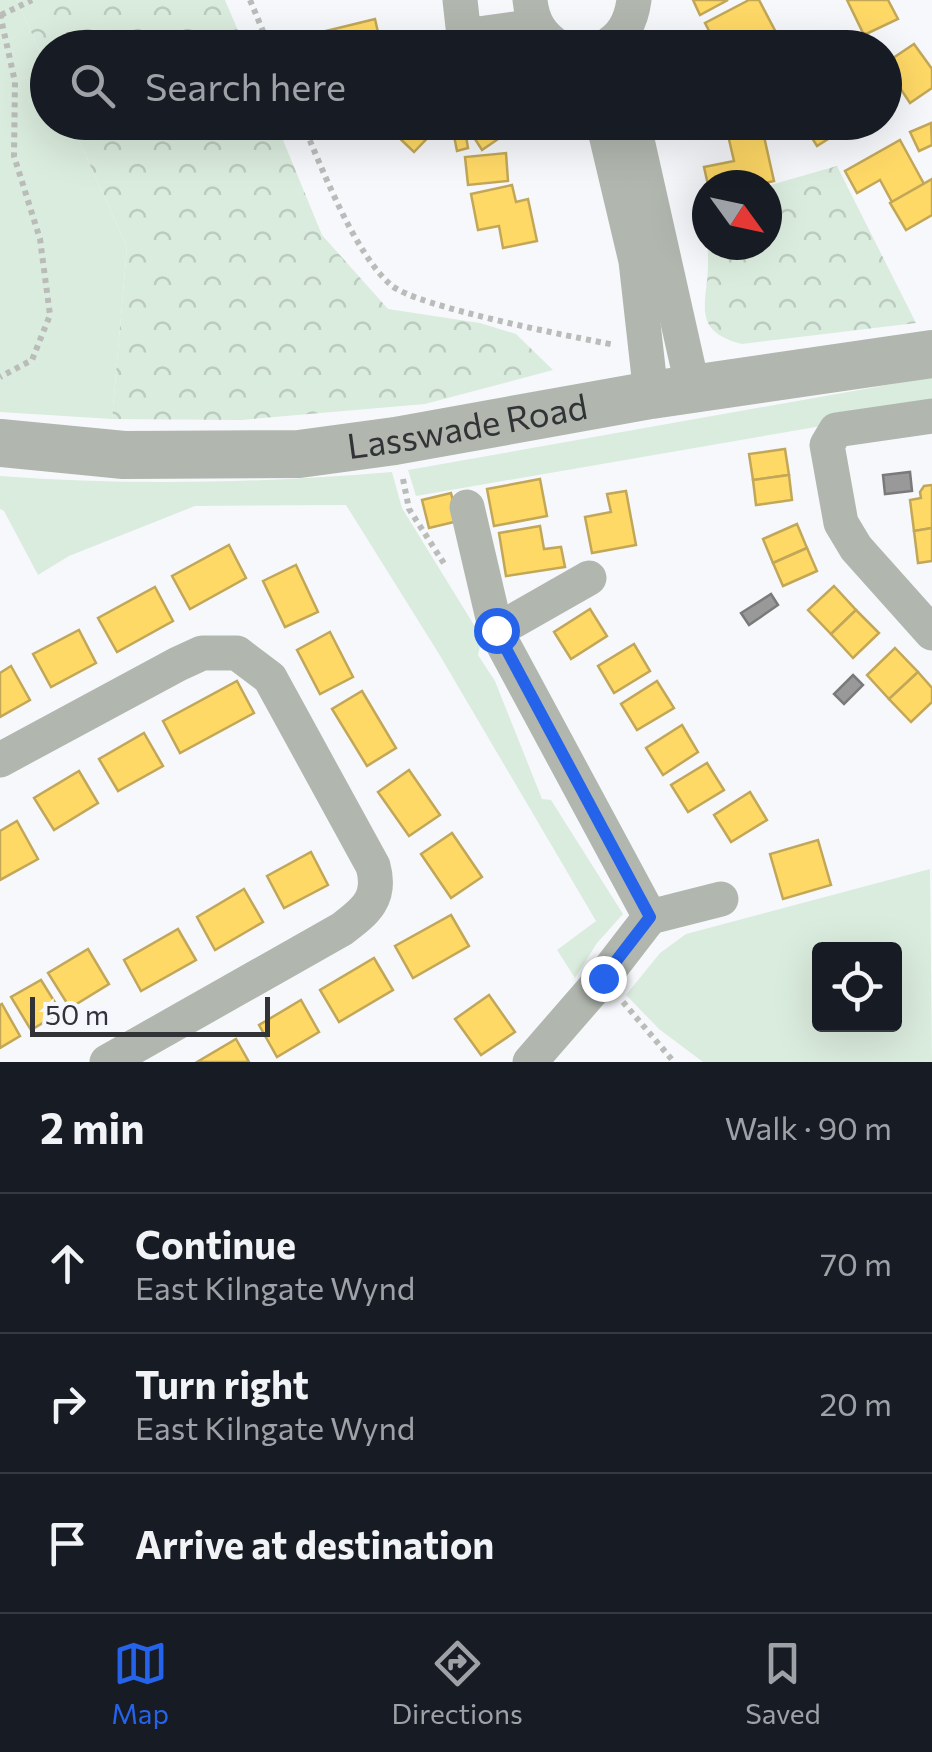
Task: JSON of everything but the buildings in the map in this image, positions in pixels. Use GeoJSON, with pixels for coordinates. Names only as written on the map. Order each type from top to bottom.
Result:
{"type":"FeatureCollection","features":[{"type":"Feature","properties":{"kind":"street"},"geometry":{"type":"LineString","coordinates":[[460,0],[463,30]]}},
{"type":"Feature","properties":{"kind":"street"},"geometry":{"type":"LineString","coordinates":[[624,30],[634,0]]}},
{"type":"Feature","properties":{"kind":"street"},"geometry":{"type":"LineString","coordinates":[[516,30],[542,24]]}},
{"type":"Feature","properties":{"kind":"street"},"geometry":{"type":"LineString","coordinates":[[608,140],[663,378]]}},
{"type":"Feature","properties":{"kind":"street"},"geometry":{"type":"LineString","coordinates":[[635,140],[663,378]]}},
{"type":"Feature","properties":{"kind":"street","name":"Lasswade Road"},"geometry":{"type":"LineString","coordinates":[[0,443],[124,455],[279,454],[396,440],[663,378],[932,354]]}},
{"type":"Feature","properties":{"kind":"street"},"geometry":{"type":"LineString","coordinates":[[932,416],[836,430],[827,446],[841,523],[856,548],[932,634]]}},
{"type":"Feature","properties":{"kind":"street"},"geometry":{"type":"LineString","coordinates":[[467,507],[496,630],[650,917]]}},
{"type":"Feature","properties":{"kind":"street"},"geometry":{"type":"LineString","coordinates":[[496,630],[589,578]]}},
{"type":"Feature","properties":{"kind":"street"},"geometry":{"type":"LineString","coordinates":[[0,760],[202,653],[237,654],[270,678],[373,866],[376,896],[367,909],[342,929],[108,1062]]}},
{"type":"Feature","properties":{"kind":"street"},"geometry":{"type":"LineString","coordinates":[[530,1062],[650,917],[721,899]]}},
{"type":"Feature","properties":{"kind":"path"},"geometry":{"type":"LineString","coordinates":[[0,377],[32,360],[50,315],[40,239],[14,156],[15,82],[0,15],[32,0]]}},
{"type":"Feature","properties":{"kind":"path"},"geometry":{"type":"LineString","coordinates":[[250,0],[262,30]]}},
{"type":"Feature","properties":{"kind":"path"},"geometry":{"type":"LineString","coordinates":[[310,140],[371,264],[394,288],[663,378]]}},
{"type":"Feature","properties":{"kind":"path"},"geometry":{"type":"LineString","coordinates":[[396,440],[409,509],[448,569]]}},
{"type":"Feature","properties":{"kind":"path"},"geometry":{"type":"LineString","coordinates":[[603,978],[674,1062]]}},
{"type":"Feature","properties":{"kind":"green space"},"geometry":{"type":"Polygon","coordinates":[[[0,0],[17,0],[30,30],[30,140],[79,140],[127,247],[112,419],[0,412],[0,0]]]}},
{"type":"Feature","properties":{"kind":"green space"},"geometry":{"type":"Polygon","coordinates":[[[17,0],[225,0],[238,30],[30,30],[17,0]]]}},
{"type":"Feature","properties":{"kind":"green space"},"geometry":{"type":"Polygon","coordinates":[[[79,140],[283,140],[322,235],[388,309],[480,323],[516,334],[553,370],[425,404],[241,420],[112,419],[127,247],[79,140]]]}},
{"type":"Feature","properties":{"kind":"green space"},"geometry":{"type":"Polygon","coordinates":[[[837,166],[916,323],[742,344],[714,331],[708,322],[708,260],[782,260],[782,182],[837,166]]]}},
{"type":"Feature","properties":{"kind":"green space"},"geometry":{"type":"Polygon","coordinates":[[[932,377],[932,407],[416,496],[408,470],[932,377]]]}},
{"type":"Feature","properties":{"kind":"green space"},"geometry":{"type":"Polygon","coordinates":[[[392,472],[402,508],[482,638],[478,655],[495,681],[542,799],[551,800],[623,914],[597,943],[575,978],[557,950],[596,921],[346,505],[195,506],[69,556],[38,575],[0,509],[0,476],[196,482],[392,472]]]}},
{"type":"Feature","properties":{"kind":"green space"},"geometry":{"type":"Polygon","coordinates":[[[930,869],[932,1062],[703,1062],[659,1029],[626,995],[660,953],[686,934],[930,869]]]}},
{"type":"Feature","properties":{"kind":"route"},"geometry":{"type":"LineString","coordinates":[[496,630],[650,917],[603,978]]}}]}
